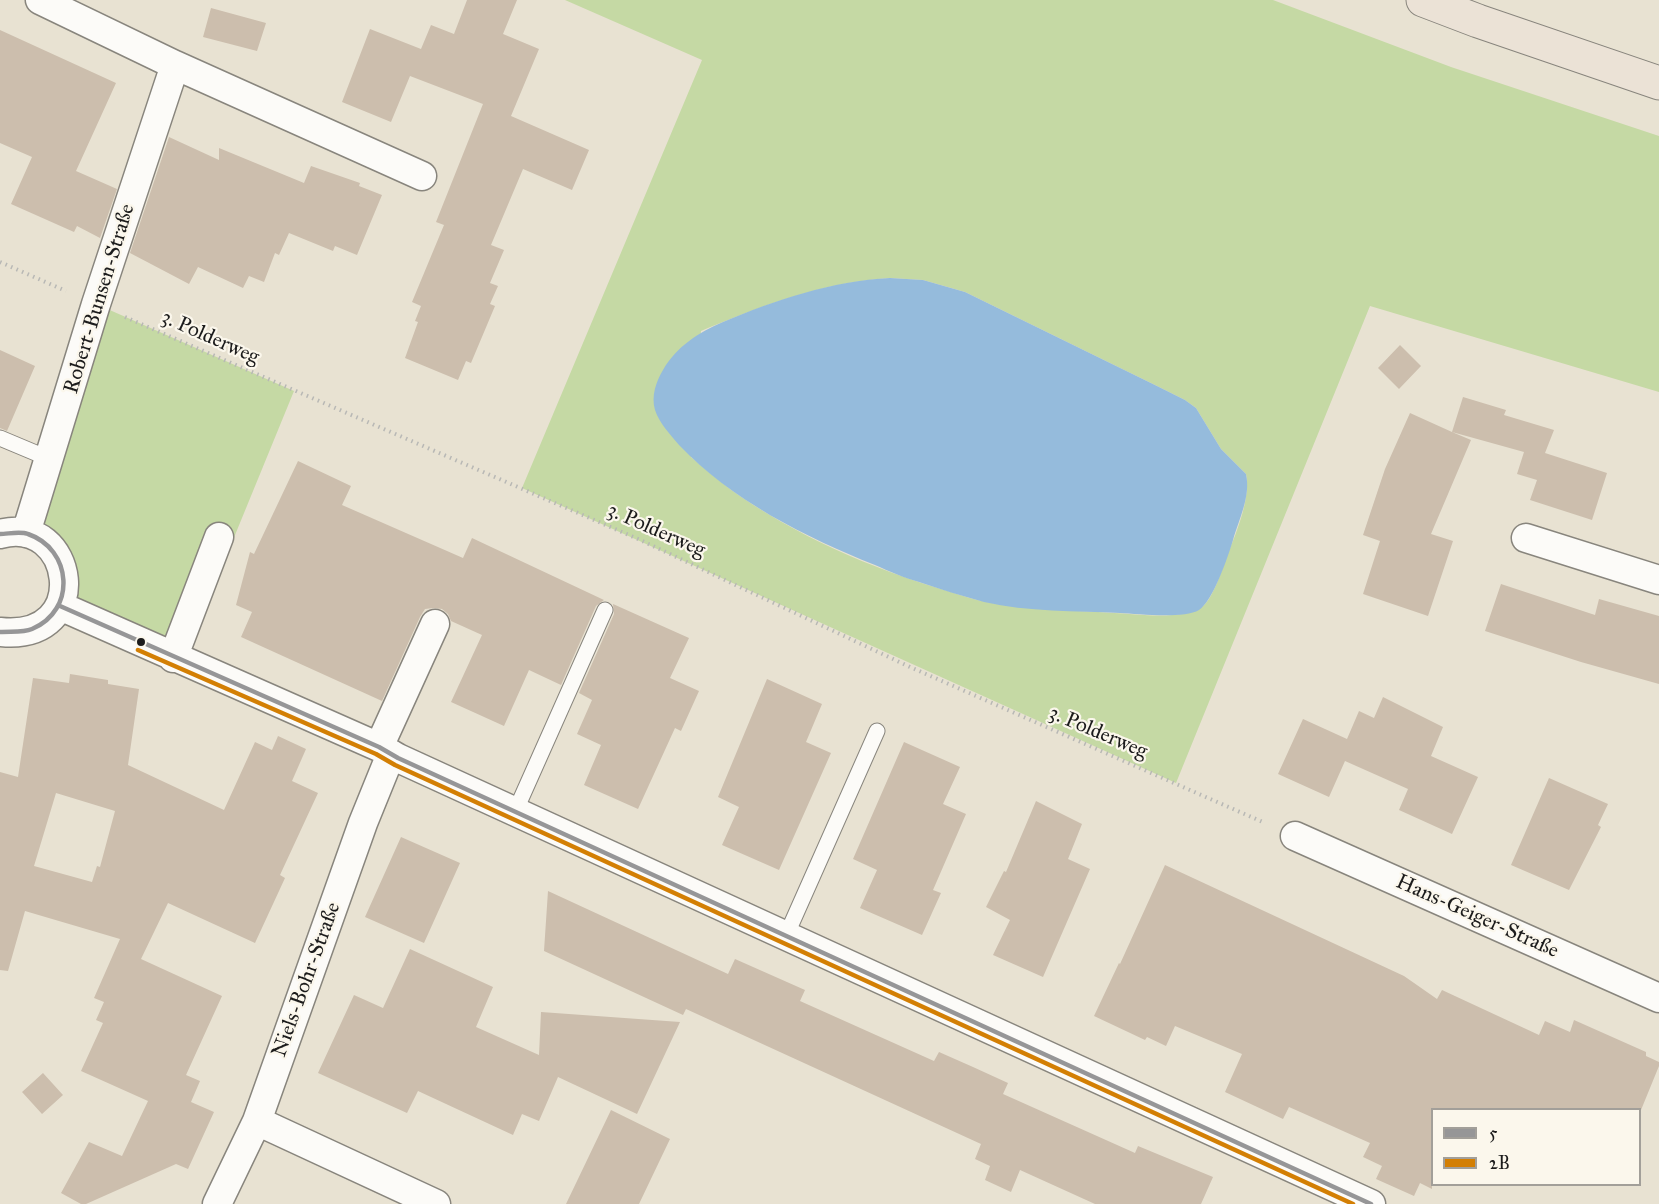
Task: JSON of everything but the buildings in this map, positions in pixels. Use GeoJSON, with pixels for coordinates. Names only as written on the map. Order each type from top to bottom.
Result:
{"type":"FeatureCollection","features":[{"type":"Feature","properties":{"kind":"highway"},"geometry":{"type":"LineString","coordinates":[[1423,0],[1659,83]]}},
{"type":"Feature","properties":{"kind":"street"},"geometry":{"type":"LineString","coordinates":[[40,0],[175,65],[422,176]]}},
{"type":"Feature","properties":{"kind":"street","name":"Robert-Bunsen-Straße"},"geometry":{"type":"LineString","coordinates":[[13,534],[50,459],[96,304],[175,65]]}},
{"type":"Feature","properties":{"kind":"street"},"geometry":{"type":"LineString","coordinates":[[0,632],[17,634],[34,630],[49,620],[60,606],[66,584],[60,560],[45,542],[13,534]]}},
{"type":"Feature","properties":{"kind":"street"},"geometry":{"type":"LineString","coordinates":[[173,658],[219,537]]}},
{"type":"Feature","properties":{"kind":"street"},"geometry":{"type":"LineString","coordinates":[[1526,538],[1659,580]]}},
{"type":"Feature","properties":{"kind":"street"},"geometry":{"type":"LineString","coordinates":[[60,606],[385,751],[1371,1204]]}},
{"type":"Feature","properties":{"kind":"street","name":"Niels-Bohr-Straße"},"geometry":{"type":"LineString","coordinates":[[217,1204],[257,1121],[363,824],[385,751],[435,624]]}},
{"type":"Feature","properties":{"kind":"street","name":"Hans-Geiger-Straße"},"geometry":{"type":"LineString","coordinates":[[1295,836],[1659,998]]}},
{"type":"Feature","properties":{"kind":"street"},"geometry":{"type":"LineString","coordinates":[[257,1121],[436,1204]]}},
{"type":"Feature","properties":{"kind":"lane"},"geometry":{"type":"LineString","coordinates":[[0,438],[50,459]]}},
{"type":"Feature","properties":{"kind":"lane"},"geometry":{"type":"LineString","coordinates":[[515,812],[605,610]]}},
{"type":"Feature","properties":{"kind":"lane"},"geometry":{"type":"LineString","coordinates":[[786,936],[877,731]]}},
{"type":"Feature","properties":{"kind":"path","name":"3. Polderweg"},"geometry":{"type":"LineString","coordinates":[[0,262],[638,539],[910,667],[1295,836]]}},
{"type":"Feature","properties":{"kind":"green space"},"geometry":{"type":"Polygon","coordinates":[[[565,0],[1273,0],[1451,67],[1659,136],[1659,392],[1370,306],[1176,783],[522,488],[702,60],[565,0]],[[890,278],[841,284],[770,304],[701,331],[691,457],[730,489],[807,536],[862,561],[972,599],[1035,608],[1148,615],[1184,614],[1203,606],[1214,589],[1235,535],[1245,503],[1247,483],[1246,474],[1221,449],[1196,408],[1185,400],[965,292],[923,280],[890,278]]]}},
{"type":"Feature","properties":{"kind":"green space"},"geometry":{"type":"Polygon","coordinates":[[[96,304],[294,391],[183,662],[60,606],[65,584],[26,533],[96,304]]]}},
{"type":"Feature","properties":{"kind":"water"},"geometry":{"type":"Polygon","coordinates":[[[890,278],[923,280],[965,292],[1185,400],[1196,408],[1221,449],[1246,474],[1247,482],[1244,507],[1228,557],[1210,598],[1199,610],[1183,614],[1149,615],[1035,609],[984,602],[908,578],[822,542],[745,500],[699,465],[659,420],[654,400],[658,379],[674,354],[697,336],[714,326],[783,299],[825,287],[890,278]]]}},
{"type":"Feature","properties":{"kind":"transit line","name":"5"},"geometry":{"type":"LineString","coordinates":[[0,534],[25,533],[43,542],[54,552],[63,580],[62,595],[57,608],[47,620],[32,629],[0,632]]}},
{"type":"Feature","properties":{"kind":"transit line","name":"5"},"geometry":{"type":"LineString","coordinates":[[60,606],[379,747],[398,758],[1371,1204]]}},
{"type":"Feature","properties":{"kind":"transit line","name":"2B"},"geometry":{"type":"LineString","coordinates":[[138,650],[376,754],[395,765],[1353,1204]]}}]}
